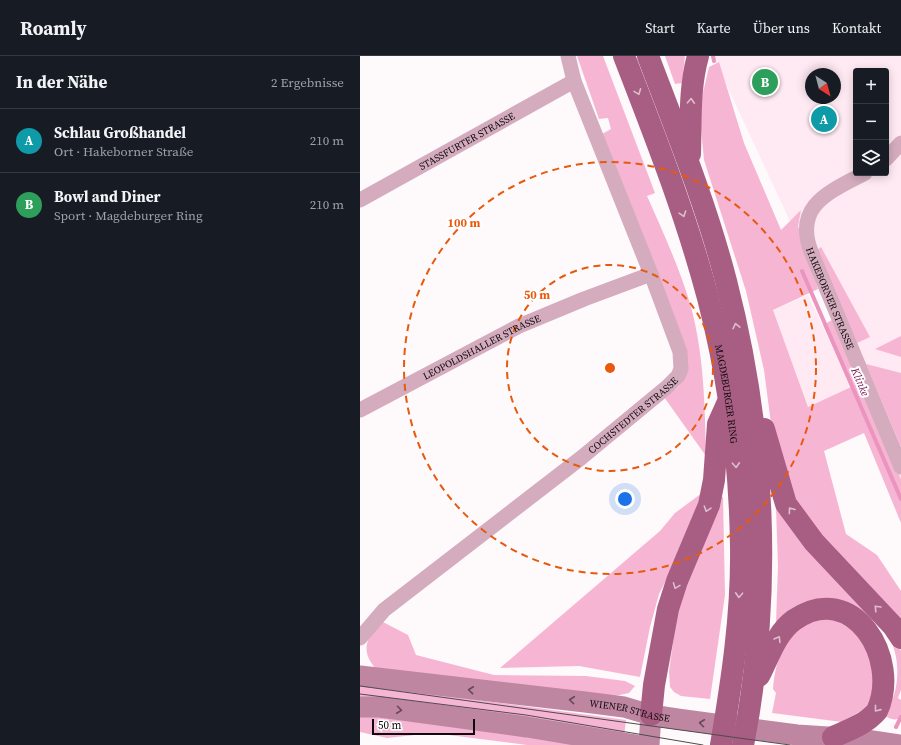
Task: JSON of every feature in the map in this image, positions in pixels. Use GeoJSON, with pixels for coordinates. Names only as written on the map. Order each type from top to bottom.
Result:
{"type":"FeatureCollection","features":[{"type":"Feature","properties":{"kind":"highway","name":"MAGDEBURGER RING"},"geometry":{"type":"LineString","coordinates":[[624,56],[674,187],[690,234],[708,300],[729,399],[736,454],[741,547],[735,657],[721,745]]}},
{"type":"Feature","properties":{"kind":"highway"},"geometry":{"type":"LineString","coordinates":[[648,56],[690,165],[720,261],[745,364],[786,504],[814,542],[894,626],[901,638]]}},
{"type":"Feature","properties":{"kind":"highway"},"geometry":{"type":"LineString","coordinates":[[690,165],[692,78],[698,56]]}},
{"type":"Feature","properties":{"kind":"highway"},"geometry":{"type":"LineString","coordinates":[[743,745],[753,686],[760,600],[761,529],[757,446],[745,364]]}},
{"type":"Feature","properties":{"kind":"highway"},"geometry":{"type":"LineString","coordinates":[[651,715],[654,685],[668,609],[677,581],[710,500],[714,480],[718,424],[729,399]]}},
{"type":"Feature","properties":{"kind":"highway"},"geometry":{"type":"LineString","coordinates":[[753,686],[780,634],[794,620],[804,615],[831,609],[860,617],[877,634],[885,646],[890,659],[890,686],[885,699],[878,710],[867,720],[834,737]]}},
{"type":"Feature","properties":{"kind":"main road","name":"WIENER STRASSE"},"geometry":{"type":"LineString","coordinates":[[360,676],[624,707],[651,715],[797,735],[834,737],[899,745]]}},
{"type":"Feature","properties":{"kind":"main road"},"geometry":{"type":"LineString","coordinates":[[360,707],[380,707],[527,727],[636,745]]}},
{"type":"Feature","properties":{"kind":"main road"},"geometry":{"type":"LineString","coordinates":[[649,745],[651,715]]}},
{"type":"Feature","properties":{"kind":"street","name":"COCHSTEDTER STRASSE"},"geometry":{"type":"LineString","coordinates":[[360,638],[384,610],[581,458],[667,387],[678,376],[682,364],[680,352],[651,274],[574,81],[568,56]]}},
{"type":"Feature","properties":{"kind":"street","name":"STASSFURTER STRASSE"},"geometry":{"type":"LineString","coordinates":[[360,200],[574,81]]}},
{"type":"Feature","properties":{"kind":"street"},"geometry":{"type":"LineString","coordinates":[[889,156],[901,144]]}},
{"type":"Feature","properties":{"kind":"street","name":"HAKEBORNER STRASSE"},"geometry":{"type":"LineString","coordinates":[[859,176],[834,189],[817,201],[812,208],[808,220],[807,236],[810,249],[901,467]]}},
{"type":"Feature","properties":{"kind":"street","name":"LEOPOLDSHALLER STRASSE"},"geometry":{"type":"LineString","coordinates":[[360,410],[519,326],[584,298],[651,274]]}},
{"type":"Feature","properties":{"kind":"shaded area"},"geometry":{"type":"Polygon","coordinates":[[[577,56],[603,56],[655,193],[647,196],[682,279],[691,307],[699,344],[703,381],[706,456],[664,397],[674,391],[683,381],[688,366],[602,134],[611,129],[608,118],[599,119],[577,56]]]}},
{"type":"Feature","properties":{"kind":"shaded area"},"geometry":{"type":"Polygon","coordinates":[[[665,56],[685,56],[682,83],[675,84],[665,56]]]}},
{"type":"Feature","properties":{"kind":"shaded area"},"geometry":{"type":"Polygon","coordinates":[[[713,56],[901,56],[901,479],[784,208],[713,56]]]}},
{"type":"Feature","properties":{"kind":"shaded area"},"geometry":{"type":"Polygon","coordinates":[[[719,62],[744,143],[781,230],[801,210],[798,226],[818,289],[773,310],[808,407],[851,387],[823,325],[832,320],[901,479],[901,523],[864,433],[824,451],[846,534],[877,555],[901,591],[901,624],[843,562],[795,503],[773,439],[764,370],[746,291],[704,160],[700,118],[702,97],[709,67],[719,62]]]}},
{"type":"Feature","properties":{"kind":"shaded area"},"geometry":{"type":"Polygon","coordinates":[[[821,247],[870,337],[857,343],[817,250],[821,247]]]}},
{"type":"Feature","properties":{"kind":"shaded area"},"geometry":{"type":"Polygon","coordinates":[[[808,295],[851,387],[808,407],[773,310],[808,295]]]}},
{"type":"Feature","properties":{"kind":"shaded area"},"geometry":{"type":"Polygon","coordinates":[[[901,336],[901,357],[875,349],[901,336]]]}},
{"type":"Feature","properties":{"kind":"shaded area"},"geometry":{"type":"Polygon","coordinates":[[[866,364],[901,373],[901,447],[866,364]]]}},
{"type":"Feature","properties":{"kind":"shaded area"},"geometry":{"type":"Polygon","coordinates":[[[702,493],[687,539],[659,594],[650,627],[640,677],[579,666],[500,668],[660,531],[675,513],[702,493]]]}},
{"type":"Feature","properties":{"kind":"shaded area"},"geometry":{"type":"Polygon","coordinates":[[[718,497],[723,497],[725,595],[710,699],[681,696],[674,692],[670,687],[669,671],[678,608],[718,497]]]}},
{"type":"Feature","properties":{"kind":"shaded area"},"geometry":{"type":"Polygon","coordinates":[[[776,508],[870,615],[854,606],[776,623],[778,566],[776,508]]]}},
{"type":"Feature","properties":{"kind":"shaded area"},"geometry":{"type":"Polygon","coordinates":[[[822,619],[844,621],[880,656],[869,706],[842,722],[772,713],[776,693],[773,689],[775,672],[780,655],[788,639],[801,627],[822,619]]]}},
{"type":"Feature","properties":{"kind":"shaded area"},"geometry":{"type":"Polygon","coordinates":[[[381,621],[408,635],[416,655],[494,675],[586,676],[625,681],[635,686],[629,693],[615,696],[376,669],[368,656],[367,645],[372,633],[381,621]]]}},
{"type":"Feature","properties":{"kind":"shaded area"},"geometry":{"type":"Polygon","coordinates":[[[892,643],[898,646],[901,651],[901,690],[898,698],[901,700],[901,718],[896,719],[884,715],[893,699],[897,680],[897,661],[892,643]]]}},
{"type":"Feature","properties":{"kind":"shaded area"},"geometry":{"type":"Polygon","coordinates":[[[360,684],[626,720],[624,736],[360,697],[360,684]]]}},
{"type":"Feature","properties":{"kind":"shaded area"},"geometry":{"type":"Polygon","coordinates":[[[360,711],[590,745],[527,745],[433,733],[387,738],[360,732],[360,711]]]}},
{"type":"Feature","properties":{"kind":"waterway","name":"Klinke"},"geometry":{"type":"LineString","coordinates":[[713,56],[714,61]]}},
{"type":"Feature","properties":{"kind":"waterway","name":"Klinke"},"geometry":{"type":"LineString","coordinates":[[802,271],[901,499]]}},
{"type":"Feature","properties":{"kind":"waterway","name":"Klinke"},"geometry":{"type":"LineString","coordinates":[[896,727],[901,717]]}},
{"type":"Feature","properties":{"kind":"tram line"},"geometry":{"type":"LineString","coordinates":[[360,686],[790,745]]}},
{"type":"Feature","properties":{"kind":"tram line"},"geometry":{"type":"LineString","coordinates":[[360,694],[526,715],[703,745]]}},
{"type":"Feature","properties":{"kind":"place","name":"Bowl and Diner"},"geometry":{"type":"Point","coordinates":[765,82]}},
{"type":"Feature","properties":{"kind":"place","name":"Schlau Großhandel"},"geometry":{"type":"Point","coordinates":[824,119]}}]}
